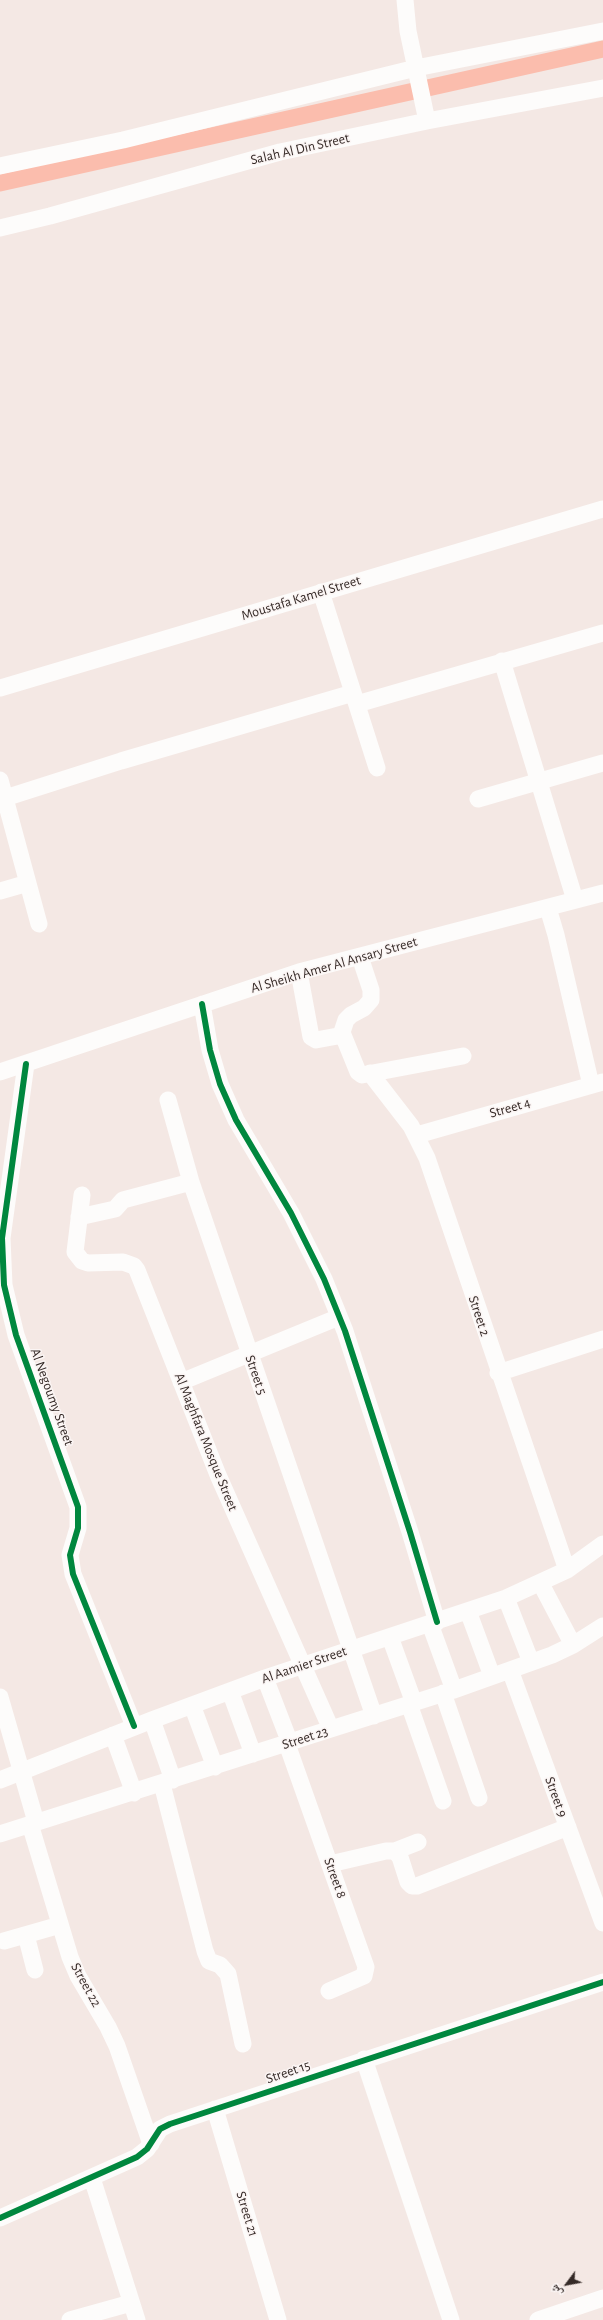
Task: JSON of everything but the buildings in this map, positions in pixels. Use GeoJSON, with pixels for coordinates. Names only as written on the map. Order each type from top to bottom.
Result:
{"type":"FeatureCollection","features":[{"type":"Feature","properties":{"kind":"street"},"geometry":{"type":"LineString","coordinates":[[405,0],[408,31],[427,121]]}},
{"type":"Feature","properties":{"kind":"street"},"geometry":{"type":"LineString","coordinates":[[0,166],[123,140],[416,68],[603,31]]}},
{"type":"Feature","properties":{"kind":"street","name":"Salah Al Din Street"},"geometry":{"type":"LineString","coordinates":[[0,228],[280,152],[427,121],[603,88]]}},
{"type":"Feature","properties":{"kind":"street","name":"Moustafa Kamel Street"},"geometry":{"type":"LineString","coordinates":[[0,688],[603,509]]}},
{"type":"Feature","properties":{"kind":"street"},"geometry":{"type":"LineString","coordinates":[[321,592],[377,768]]}},
{"type":"Feature","properties":{"kind":"street"},"geometry":{"type":"LineString","coordinates":[[5,798],[121,761],[603,633]]}},
{"type":"Feature","properties":{"kind":"street"},"geometry":{"type":"LineString","coordinates":[[502,661],[575,900]]}},
{"type":"Feature","properties":{"kind":"street"},"geometry":{"type":"LineString","coordinates":[[478,799],[603,763]]}},
{"type":"Feature","properties":{"kind":"street"},"geometry":{"type":"LineString","coordinates":[[0,780],[5,798],[6,829],[28,883],[39,924]]}},
{"type":"Feature","properties":{"kind":"street"},"geometry":{"type":"LineString","coordinates":[[0,891],[28,883]]}},
{"type":"Feature","properties":{"kind":"street","name":"Al Sheikh Amer Al Ansary Street"},"geometry":{"type":"LineString","coordinates":[[0,1072],[299,972],[603,893]]}},
{"type":"Feature","properties":{"kind":"street"},"geometry":{"type":"LineString","coordinates":[[548,908],[597,1083]]}},
{"type":"Feature","properties":{"kind":"street"},"geometry":{"type":"LineString","coordinates":[[341,1034],[343,1027],[351,1015],[364,1008],[371,1000],[371,990],[360,957]]}},
{"type":"Feature","properties":{"kind":"street"},"geometry":{"type":"LineString","coordinates":[[299,972],[311,1037],[319,1040],[341,1034]]}},
{"type":"Feature","properties":{"kind":"street"},"geometry":{"type":"LineString","coordinates":[[202,1004],[210,1050],[220,1084],[236,1120],[298,1226],[324,1278],[339,1317],[381,1440],[433,1623],[449,1691],[479,1798]]}},
{"type":"Feature","properties":{"kind":"street"},"geometry":{"type":"LineString","coordinates":[[341,1034],[345,1038],[358,1072],[362,1075],[463,1056]]}},
{"type":"Feature","properties":{"kind":"street","name":"Al Negoumy Street"},"geometry":{"type":"LineString","coordinates":[[26,1064],[6,1175],[2,1238],[4,1285],[8,1308],[78,1507],[78,1528],[70,1555],[73,1574],[134,1726]]}},
{"type":"Feature","properties":{"kind":"street","name":"Street 2"},"geometry":{"type":"LineString","coordinates":[[370,1073],[395,1103],[417,1135],[434,1179],[498,1373],[566,1570]]}},
{"type":"Feature","properties":{"kind":"street","name":"Street 4"},"geometry":{"type":"LineString","coordinates":[[417,1135],[597,1083]]}},
{"type":"Feature","properties":{"kind":"street","name":"Street 5"},"geometry":{"type":"LineString","coordinates":[[168,1100],[191,1182],[249,1355],[374,1716]]}},
{"type":"Feature","properties":{"kind":"street"},"geometry":{"type":"LineString","coordinates":[[79,1217],[115,1209],[123,1200],[191,1182]]}},
{"type":"Feature","properties":{"kind":"street","name":"Al Maghfara Mosque Street"},"geometry":{"type":"LineString","coordinates":[[82,1195],[74,1246],[78,1257],[88,1263],[123,1262],[134,1266],[236,1518],[304,1665],[331,1729]]}},
{"type":"Feature","properties":{"kind":"street"},"geometry":{"type":"LineString","coordinates":[[181,1382],[339,1317]]}},
{"type":"Feature","properties":{"kind":"street"},"geometry":{"type":"LineString","coordinates":[[498,1373],[603,1338]]}},
{"type":"Feature","properties":{"kind":"street","name":"Al Aamier Street"},"geometry":{"type":"LineString","coordinates":[[0,1780],[134,1726],[265,1678],[350,1649],[468,1612],[506,1598],[541,1584],[566,1570],[603,1544]]}},
{"type":"Feature","properties":{"kind":"street"},"geometry":{"type":"LineString","coordinates":[[541,1584],[573,1645]]}},
{"type":"Feature","properties":{"kind":"street"},"geometry":{"type":"LineString","coordinates":[[506,1598],[530,1662]]}},
{"type":"Feature","properties":{"kind":"street"},"geometry":{"type":"LineString","coordinates":[[468,1612],[492,1676]]}},
{"type":"Feature","properties":{"kind":"street","name":"Street 23"},"geometry":{"type":"LineString","coordinates":[[0,1834],[134,1793],[374,1716],[510,1670],[573,1645],[603,1626]]}},
{"type":"Feature","properties":{"kind":"street"},"geometry":{"type":"LineString","coordinates":[[390,1637],[443,1801]]}},
{"type":"Feature","properties":{"kind":"street","name":"Street 9"},"geometry":{"type":"LineString","coordinates":[[510,1670],[603,1924]]}},
{"type":"Feature","properties":{"kind":"street","name":"Street 8"},"geometry":{"type":"LineString","coordinates":[[265,1678],[367,1972],[360,1979],[329,1991]]}},
{"type":"Feature","properties":{"kind":"street"},"geometry":{"type":"LineString","coordinates":[[230,1691],[253,1754]]}},
{"type":"Feature","properties":{"kind":"street","name":"Street 22"},"geometry":{"type":"LineString","coordinates":[[0,1697],[22,1771],[33,1823],[60,1925],[78,1976],[98,2009],[117,2046],[151,2144]]}},
{"type":"Feature","properties":{"kind":"street"},"geometry":{"type":"LineString","coordinates":[[192,1705],[215,1766]]}},
{"type":"Feature","properties":{"kind":"street"},"geometry":{"type":"LineString","coordinates":[[152,1720],[168,1782],[205,1951],[209,1960],[220,1965],[228,1974],[243,2044]]}},
{"type":"Feature","properties":{"kind":"street"},"geometry":{"type":"LineString","coordinates":[[113,1735],[134,1793]]}},
{"type":"Feature","properties":{"kind":"street"},"geometry":{"type":"LineString","coordinates":[[395,1851],[400,1857],[408,1882],[412,1886],[417,1886],[568,1827]]}},
{"type":"Feature","properties":{"kind":"street"},"geometry":{"type":"LineString","coordinates":[[330,1864],[391,1850],[395,1851],[418,1842]]}},
{"type":"Feature","properties":{"kind":"street"},"geometry":{"type":"LineString","coordinates":[[4,1940],[60,1925]]}},
{"type":"Feature","properties":{"kind":"street"},"geometry":{"type":"LineString","coordinates":[[26,1935],[35,1970]]}},
{"type":"Feature","properties":{"kind":"street","name":"Street 15"},"geometry":{"type":"LineString","coordinates":[[0,2218],[92,2178],[137,2156],[151,2144],[156,2133],[165,2126],[364,2059],[603,1982]]}},
{"type":"Feature","properties":{"kind":"street"},"geometry":{"type":"LineString","coordinates":[[364,2059],[450,2320]]}},
{"type":"Feature","properties":{"kind":"street","name":"Street 21"},"geometry":{"type":"LineString","coordinates":[[215,2109],[278,2320]]}},
{"type":"Feature","properties":{"kind":"street"},"geometry":{"type":"LineString","coordinates":[[92,2178],[137,2320]]}},
{"type":"Feature","properties":{"kind":"street"},"geometry":{"type":"LineString","coordinates":[[538,2320],[603,2298]]}},
{"type":"Feature","properties":{"kind":"street"},"geometry":{"type":"LineString","coordinates":[[70,2320],[131,2303]]}},
{"type":"Feature","properties":{"kind":"waterway"},"geometry":{"type":"LineString","coordinates":[[0,183],[603,49]]}},
{"type":"Feature","properties":{"kind":"cycle path"},"geometry":{"type":"LineString","coordinates":[[202,1004],[210,1050],[220,1084],[236,1120],[291,1213],[324,1279],[345,1331],[410,1532],[437,1622]]}},
{"type":"Feature","properties":{"kind":"cycle path"},"geometry":{"type":"LineString","coordinates":[[26,1064],[2,1238],[4,1285],[16,1335],[78,1507],[78,1528],[70,1555],[73,1574],[134,1726]]}},
{"type":"Feature","properties":{"kind":"cycle path"},"geometry":{"type":"LineString","coordinates":[[0,2218],[137,2157],[147,2149],[160,2129],[170,2124],[603,1982]]}}]}
